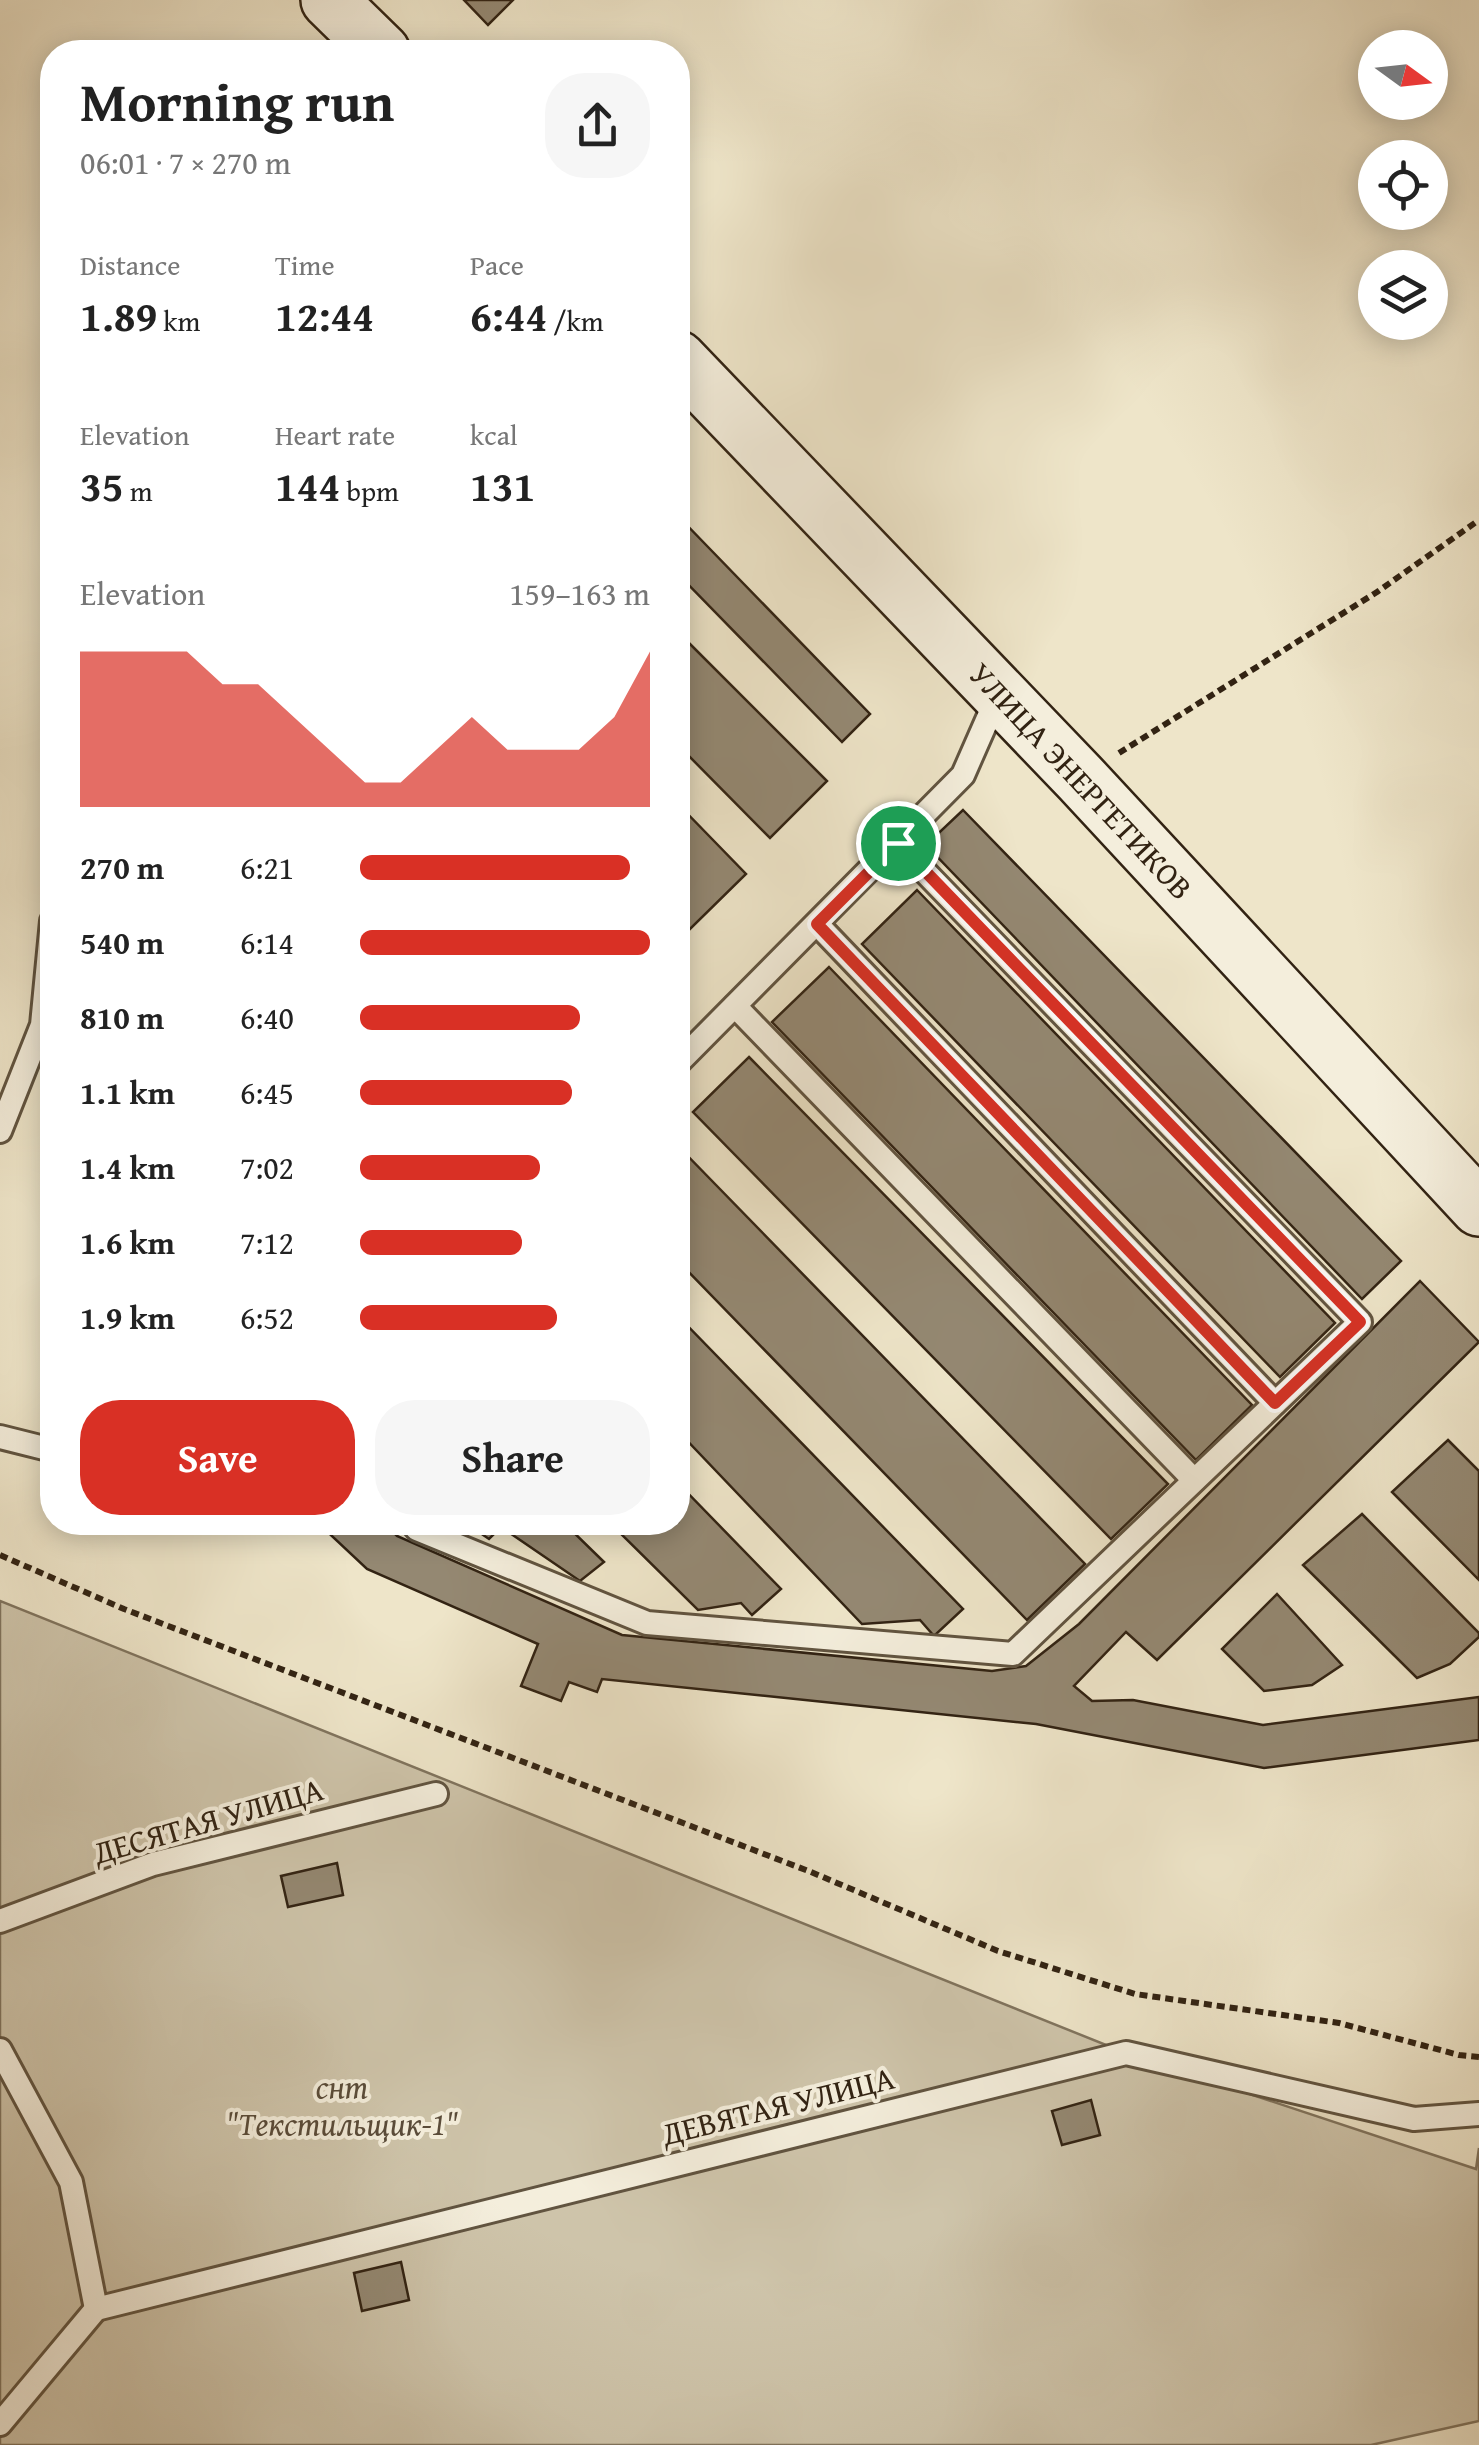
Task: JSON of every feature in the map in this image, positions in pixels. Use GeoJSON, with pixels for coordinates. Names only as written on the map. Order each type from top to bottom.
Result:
{"type":"FeatureCollection","features":[{"type":"Feature","properties":{"kind":"main road"},"geometry":{"type":"LineString","coordinates":[[329,0],[370,40]]}},
{"type":"Feature","properties":{"kind":"main road","name":"УЛИЦА ЭНЕРГЕТИКОВ"},"geometry":{"type":"LineString","coordinates":[[690,372],[1080,778],[1479,1208]]}},
{"type":"Feature","properties":{"kind":"lane"},"geometry":{"type":"LineString","coordinates":[[690,1051],[964,775],[999,694]]}},
{"type":"Feature","properties":{"kind":"lane"},"geometry":{"type":"LineString","coordinates":[[432,1535],[647,1623],[1013,1654],[1360,1322],[898,843]]}},
{"type":"Feature","properties":{"kind":"lane"},"geometry":{"type":"LineString","coordinates":[[817,924],[1275,1403]]}},
{"type":"Feature","properties":{"kind":"lane"},"geometry":{"type":"LineString","coordinates":[[735,1006],[1194,1480]]}},
{"type":"Feature","properties":{"kind":"lane"},"geometry":{"type":"LineString","coordinates":[[0,1132],[40,1030]]}},
{"type":"Feature","properties":{"kind":"lane"},"geometry":{"type":"LineString","coordinates":[[0,1437],[40,1447]]}},
{"type":"Feature","properties":{"kind":"lane","name":"ДЕСЯТАЯ УЛИЦА"},"geometry":{"type":"LineString","coordinates":[[0,1921],[153,1864],[436,1794]]}},
{"type":"Feature","properties":{"kind":"lane"},"geometry":{"type":"LineString","coordinates":[[0,2050],[71,2182],[96,2309],[0,2424]]}},
{"type":"Feature","properties":{"kind":"lane","name":"ДЕВЯТАЯ УЛИЦА"},"geometry":{"type":"LineString","coordinates":[[96,2309],[1126,2053],[1414,2119],[1479,2114]]}},
{"type":"Feature","properties":{"kind":"path"},"geometry":{"type":"LineString","coordinates":[[1080,778],[1377,592],[1479,520]]}},
{"type":"Feature","properties":{"kind":"path"},"geometry":{"type":"LineString","coordinates":[[0,1555],[124,1610],[810,1872],[998,1952],[1135,1994],[1339,2023],[1479,2057]]}},
{"type":"Feature","properties":{"kind":"green space","name":"снт \"Текстильщик-1\""},"geometry":{"type":"Polygon","coordinates":[[[0,1601],[1126,2053],[1476,2169],[1479,2148],[1479,2421],[1371,2445],[0,2445],[0,1601]]]}},
{"type":"Feature","properties":{"kind":"building"},"geometry":{"type":"Polygon","coordinates":[[[464,0],[513,0],[488,25],[464,0]]]}},
{"type":"Feature","properties":{"kind":"building"},"geometry":{"type":"Polygon","coordinates":[[[690,528],[870,714],[842,742],[690,586],[690,528]]]}},
{"type":"Feature","properties":{"kind":"building"},"geometry":{"type":"Polygon","coordinates":[[[690,644],[827,781],[770,838],[690,757],[690,644]]]}},
{"type":"Feature","properties":{"kind":"building"},"geometry":{"type":"Polygon","coordinates":[[[963,810],[1401,1261],[1362,1299],[926,845],[963,810]]]}},
{"type":"Feature","properties":{"kind":"building"},"geometry":{"type":"Polygon","coordinates":[[[690,816],[746,874],[690,929],[690,816]]]}},
{"type":"Feature","properties":{"kind":"building"},"geometry":{"type":"Polygon","coordinates":[[[917,890],[1335,1323],[1280,1377],[862,944],[917,890]]]}},
{"type":"Feature","properties":{"kind":"building"},"geometry":{"type":"Polygon","coordinates":[[[829,967],[1252,1405],[1196,1460],[772,1022],[829,967]]]}},
{"type":"Feature","properties":{"kind":"building"},"geometry":{"type":"Polygon","coordinates":[[[749,1057],[1168,1484],[1111,1539],[693,1112],[749,1057]]]}},
{"type":"Feature","properties":{"kind":"building"},"geometry":{"type":"Polygon","coordinates":[[[690,1158],[1085,1564],[1027,1620],[690,1273],[690,1158]]]}},
{"type":"Feature","properties":{"kind":"building"},"geometry":{"type":"Polygon","coordinates":[[[1420,1281],[1479,1342],[1157,1660],[1126,1632],[1074,1686],[1092,1701],[1133,1700],[1263,1725],[1479,1697],[1479,1740],[1264,1768],[1036,1724],[602,1679],[597,1692],[569,1682],[561,1701],[521,1686],[538,1644],[367,1569],[331,1535],[396,1535],[622,1635],[992,1671],[1026,1666],[1079,1624],[1420,1281]]]}},
{"type":"Feature","properties":{"kind":"building"},"geometry":{"type":"Polygon","coordinates":[[[690,1328],[963,1609],[934,1636],[920,1620],[862,1624],[690,1444],[690,1328]]]}},
{"type":"Feature","properties":{"kind":"building"},"geometry":{"type":"Polygon","coordinates":[[[1448,1440],[1479,1471],[1479,1580],[1392,1492],[1448,1440]]]}},
{"type":"Feature","properties":{"kind":"building"},"geometry":{"type":"Polygon","coordinates":[[[690,1495],[781,1589],[752,1615],[741,1603],[698,1610],[622,1535],[690,1535],[690,1495]]]}},
{"type":"Feature","properties":{"kind":"building"},"geometry":{"type":"Polygon","coordinates":[[[1362,1514],[1479,1633],[1450,1664],[1417,1678],[1303,1565],[1362,1514]]]}},
{"type":"Feature","properties":{"kind":"building"},"geometry":{"type":"Polygon","coordinates":[[[513,1535],[576,1535],[604,1562],[580,1581],[513,1535]]]}},
{"type":"Feature","properties":{"kind":"building"},"geometry":{"type":"Polygon","coordinates":[[[1277,1594],[1342,1665],[1312,1685],[1264,1691],[1222,1649],[1277,1594]]]}},
{"type":"Feature","properties":{"kind":"building"},"geometry":{"type":"Polygon","coordinates":[[[337,1863],[343,1895],[288,1907],[281,1876],[337,1863]]]}},
{"type":"Feature","properties":{"kind":"building"},"geometry":{"type":"Polygon","coordinates":[[[1091,2100],[1100,2135],[1062,2145],[1052,2111],[1091,2100]]]}},
{"type":"Feature","properties":{"kind":"building"},"geometry":{"type":"Polygon","coordinates":[[[401,2262],[409,2300],[362,2311],[354,2273],[401,2262]]]}},
{"type":"Feature","properties":{"kind":"route"},"geometry":{"type":"LineString","coordinates":[[898,843],[1360,1322],[1275,1403],[817,924],[898,843]]}}]}
